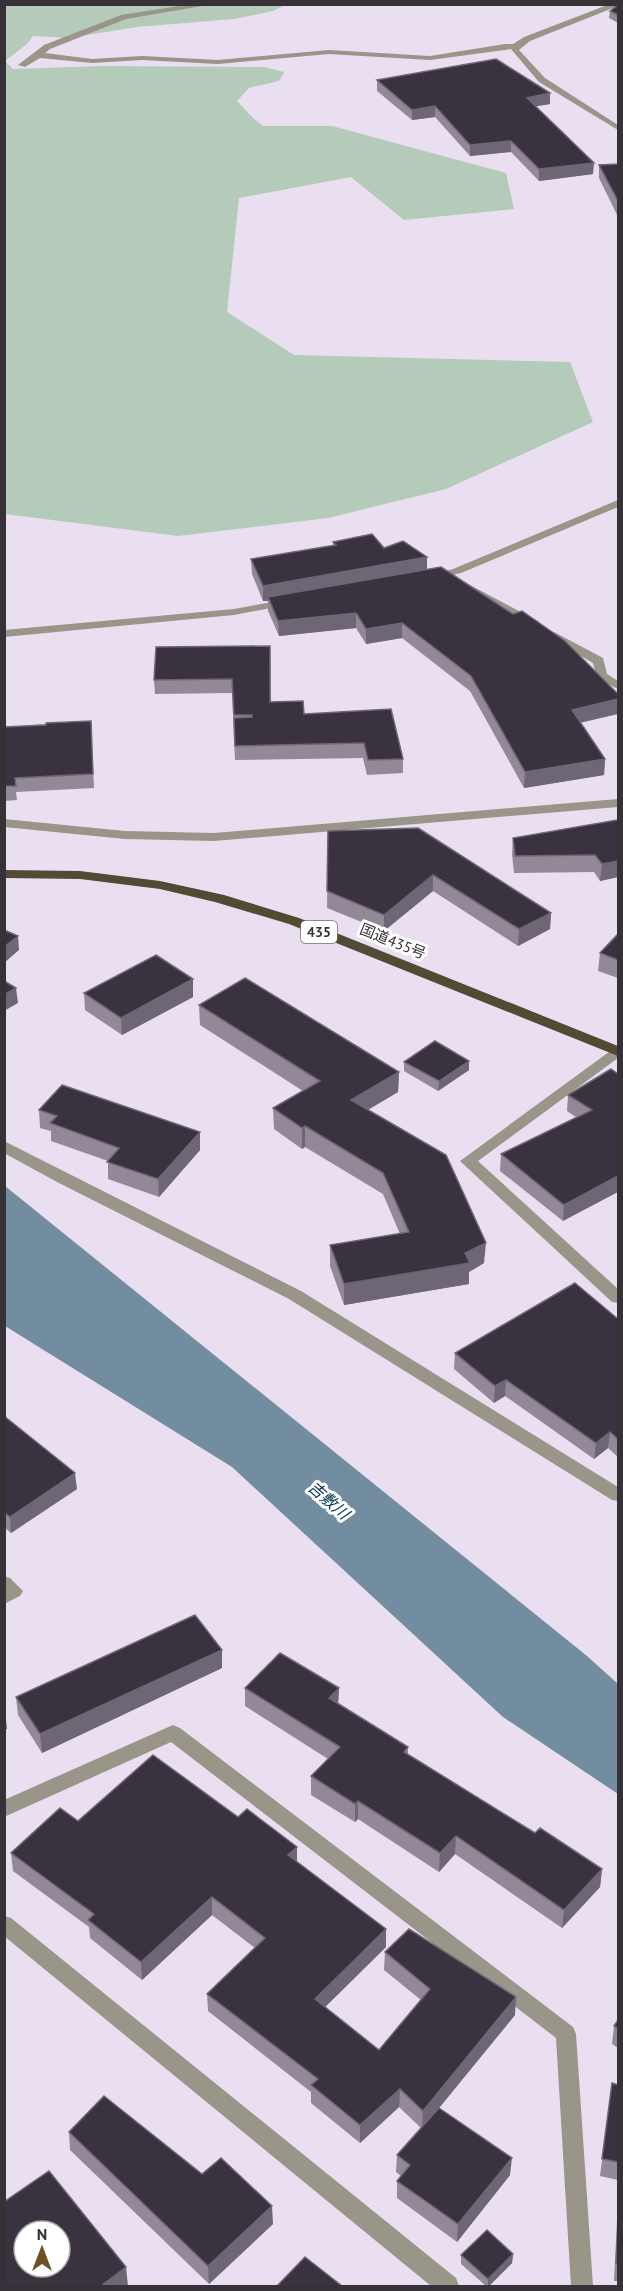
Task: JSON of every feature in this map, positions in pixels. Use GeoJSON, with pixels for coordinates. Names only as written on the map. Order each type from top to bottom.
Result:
{"type":"FeatureCollection","features":[{"type":"Feature","properties":{"kind":"highway","name":"国道435号"},"geometry":{"type":"LineString","coordinates":[[4,874],[80,875],[160,885],[219,898],[294,921],[618,1051]]}},
{"type":"Feature","properties":{"kind":"street"},"geometry":{"type":"LineString","coordinates":[[22,64],[39,55],[47,47],[123,17],[211,4]]}},
{"type":"Feature","properties":{"kind":"street"},"geometry":{"type":"LineString","coordinates":[[39,55],[92,61],[142,58],[218,62],[329,52],[430,58],[505,46],[516,47],[527,39],[618,4]]}},
{"type":"Feature","properties":{"kind":"street"},"geometry":{"type":"LineString","coordinates":[[516,47],[515,50],[542,80],[618,128]]}},
{"type":"Feature","properties":{"kind":"street"},"geometry":{"type":"LineString","coordinates":[[421,579],[457,572],[618,503]]}},
{"type":"Feature","properties":{"kind":"street"},"geometry":{"type":"LineString","coordinates":[[444,575],[513,610],[575,649],[599,661],[601,676],[618,686]]}},
{"type":"Feature","properties":{"kind":"street"},"geometry":{"type":"LineString","coordinates":[[4,634],[234,612],[304,600]]}},
{"type":"Feature","properties":{"kind":"street"},"geometry":{"type":"LineString","coordinates":[[4,823],[125,835],[214,837],[618,803]]}},
{"type":"Feature","properties":{"kind":"street"},"geometry":{"type":"LineString","coordinates":[[618,1051],[468,1161],[618,1298]]}},
{"type":"Feature","properties":{"kind":"street"},"geometry":{"type":"LineString","coordinates":[[4,1146],[62,1178],[295,1295],[618,1495]]}},
{"type":"Feature","properties":{"kind":"street"},"geometry":{"type":"LineString","coordinates":[[4,1583],[14,1591],[4,1597]]}},
{"type":"Feature","properties":{"kind":"street"},"geometry":{"type":"LineString","coordinates":[[4,1809],[173,1733],[566,2034],[582,2286]]}},
{"type":"Feature","properties":{"kind":"street"},"geometry":{"type":"LineString","coordinates":[[4,1924],[448,2286]]}},
{"type":"Feature","properties":{"kind":"green space"},"geometry":{"type":"Polygon","coordinates":[[[5,5],[285,5],[273,11],[234,19],[137,27],[68,38],[33,36],[27,44],[5,61],[5,5]]]}},
{"type":"Feature","properties":{"kind":"green space"},"geometry":{"type":"Polygon","coordinates":[[[5,61],[13,69],[102,66],[264,67],[284,72],[279,81],[249,88],[237,101],[263,126],[332,126],[506,173],[514,209],[404,220],[351,177],[239,198],[227,312],[294,355],[570,362],[593,422],[446,489],[328,518],[178,536],[5,514],[5,61]]]}},
{"type":"Feature","properties":{"kind":"water","name":"吉敷川"},"geometry":{"type":"Polygon","coordinates":[[[5,1186],[587,1656],[618,1684],[618,1794],[503,1717],[232,1467],[5,1326],[5,1186]]]}},
{"type":"Feature","properties":{"kind":"building"},"geometry":{"type":"Polygon","coordinates":[[[618,5],[618,15],[610,11],[618,5]]]}},
{"type":"Feature","properties":{"kind":"building"},"geometry":{"type":"Polygon","coordinates":[[[496,59],[550,93],[527,98],[594,163],[539,169],[511,141],[470,145],[435,106],[412,110],[377,80],[496,59]]]}},
{"type":"Feature","properties":{"kind":"building"},"geometry":{"type":"Polygon","coordinates":[[[618,164],[618,201],[599,165],[618,164]]]}},
{"type":"Feature","properties":{"kind":"building"},"geometry":{"type":"Polygon","coordinates":[[[372,534],[384,548],[403,541],[427,557],[263,586],[251,559],[336,545],[333,542],[372,534]]]}},
{"type":"Feature","properties":{"kind":"building"},"geometry":{"type":"Polygon","coordinates":[[[441,567],[513,614],[522,611],[565,641],[618,694],[618,699],[572,710],[605,759],[525,772],[471,676],[402,623],[366,629],[356,613],[278,621],[268,597],[441,567]]]}},
{"type":"Feature","properties":{"kind":"building"},"geometry":{"type":"Polygon","coordinates":[[[270,646],[270,702],[303,701],[304,714],[391,709],[403,759],[368,760],[364,743],[235,746],[234,718],[252,717],[252,715],[234,715],[232,679],[154,680],[156,647],[270,646]]]}},
{"type":"Feature","properties":{"kind":"building"},"geometry":{"type":"Polygon","coordinates":[[[91,721],[93,774],[15,778],[16,786],[4,786],[4,727],[91,721]]]}},
{"type":"Feature","properties":{"kind":"building"},"geometry":{"type":"Polygon","coordinates":[[[617,820],[618,861],[602,864],[595,855],[515,856],[513,838],[617,820]]]}},
{"type":"Feature","properties":{"kind":"building"},"geometry":{"type":"Polygon","coordinates":[[[418,828],[551,913],[519,929],[433,875],[384,915],[327,891],[328,831],[418,828]]]}},
{"type":"Feature","properties":{"kind":"building"},"geometry":{"type":"Polygon","coordinates":[[[4,930],[18,936],[4,947],[4,930]]]}},
{"type":"Feature","properties":{"kind":"building"},"geometry":{"type":"Polygon","coordinates":[[[618,934],[618,960],[600,953],[618,934]]]}},
{"type":"Feature","properties":{"kind":"building"},"geometry":{"type":"Polygon","coordinates":[[[156,955],[193,979],[121,1018],[84,993],[156,955]]]}},
{"type":"Feature","properties":{"kind":"building"},"geometry":{"type":"Polygon","coordinates":[[[245,978],[399,1072],[351,1100],[446,1155],[486,1243],[465,1253],[470,1263],[344,1284],[330,1245],[409,1232],[383,1173],[305,1126],[302,1128],[273,1108],[320,1081],[199,1005],[245,978]]]}},
{"type":"Feature","properties":{"kind":"building"},"geometry":{"type":"Polygon","coordinates":[[[4,981],[16,988],[4,995],[4,981]]]}},
{"type":"Feature","properties":{"kind":"building"},"geometry":{"type":"Polygon","coordinates":[[[435,1041],[469,1061],[439,1081],[404,1062],[435,1041]]]}},
{"type":"Feature","properties":{"kind":"building"},"geometry":{"type":"Polygon","coordinates":[[[611,1069],[618,1074],[618,1176],[564,1205],[501,1154],[592,1110],[568,1095],[611,1069]]]}},
{"type":"Feature","properties":{"kind":"building"},"geometry":{"type":"Polygon","coordinates":[[[62,1085],[200,1132],[158,1179],[107,1162],[119,1148],[50,1123],[57,1116],[39,1110],[62,1085]]]}},
{"type":"Feature","properties":{"kind":"building"},"geometry":{"type":"Polygon","coordinates":[[[575,1283],[618,1319],[618,1439],[610,1432],[596,1443],[506,1380],[495,1386],[455,1353],[575,1283]]]}},
{"type":"Feature","properties":{"kind":"building"},"geometry":{"type":"Polygon","coordinates":[[[4,1416],[75,1473],[10,1517],[4,1512],[4,1416]]]}},
{"type":"Feature","properties":{"kind":"building"},"geometry":{"type":"Polygon","coordinates":[[[195,1615],[222,1650],[40,1734],[16,1697],[195,1615]]]}},
{"type":"Feature","properties":{"kind":"building"},"geometry":{"type":"Polygon","coordinates":[[[280,1653],[339,1688],[329,1698],[408,1747],[404,1752],[535,1833],[540,1828],[602,1869],[564,1910],[456,1836],[440,1853],[358,1801],[355,1804],[311,1776],[340,1747],[245,1688],[280,1653]]]}},
{"type":"Feature","properties":{"kind":"building"},"geometry":{"type":"Polygon","coordinates":[[[153,1755],[238,1817],[247,1809],[297,1847],[288,1855],[386,1929],[315,1999],[379,2050],[430,1989],[385,1952],[409,1929],[516,1997],[423,2111],[400,2089],[360,2125],[311,2085],[318,2079],[207,1994],[265,1938],[212,1897],[141,1962],[88,1920],[94,1914],[11,1853],[60,1808],[78,1821],[153,1755]]]}},
{"type":"Feature","properties":{"kind":"building"},"geometry":{"type":"Polygon","coordinates":[[[612,2083],[618,2085],[618,2162],[602,2159],[612,2083]]]}},
{"type":"Feature","properties":{"kind":"building"},"geometry":{"type":"Polygon","coordinates":[[[104,2096],[202,2174],[221,2158],[272,2206],[208,2266],[69,2132],[104,2096]]]}},
{"type":"Feature","properties":{"kind":"building"},"geometry":{"type":"Polygon","coordinates":[[[439,2108],[512,2158],[458,2224],[397,2181],[410,2165],[397,2155],[439,2108]]]}},
{"type":"Feature","properties":{"kind":"building"},"geometry":{"type":"Polygon","coordinates":[[[49,2171],[126,2267],[101,2286],[4,2286],[4,2202],[49,2171]]]}},
{"type":"Feature","properties":{"kind":"building"},"geometry":{"type":"Polygon","coordinates":[[[618,2226],[618,2264],[616,2263],[618,2226]]]}},
{"type":"Feature","properties":{"kind":"building"},"geometry":{"type":"Polygon","coordinates":[[[487,2230],[513,2254],[488,2279],[461,2255],[487,2230]]]}},
{"type":"Feature","properties":{"kind":"building"},"geometry":{"type":"Polygon","coordinates":[[[305,2257],[342,2286],[277,2286],[305,2257]]]}}]}
